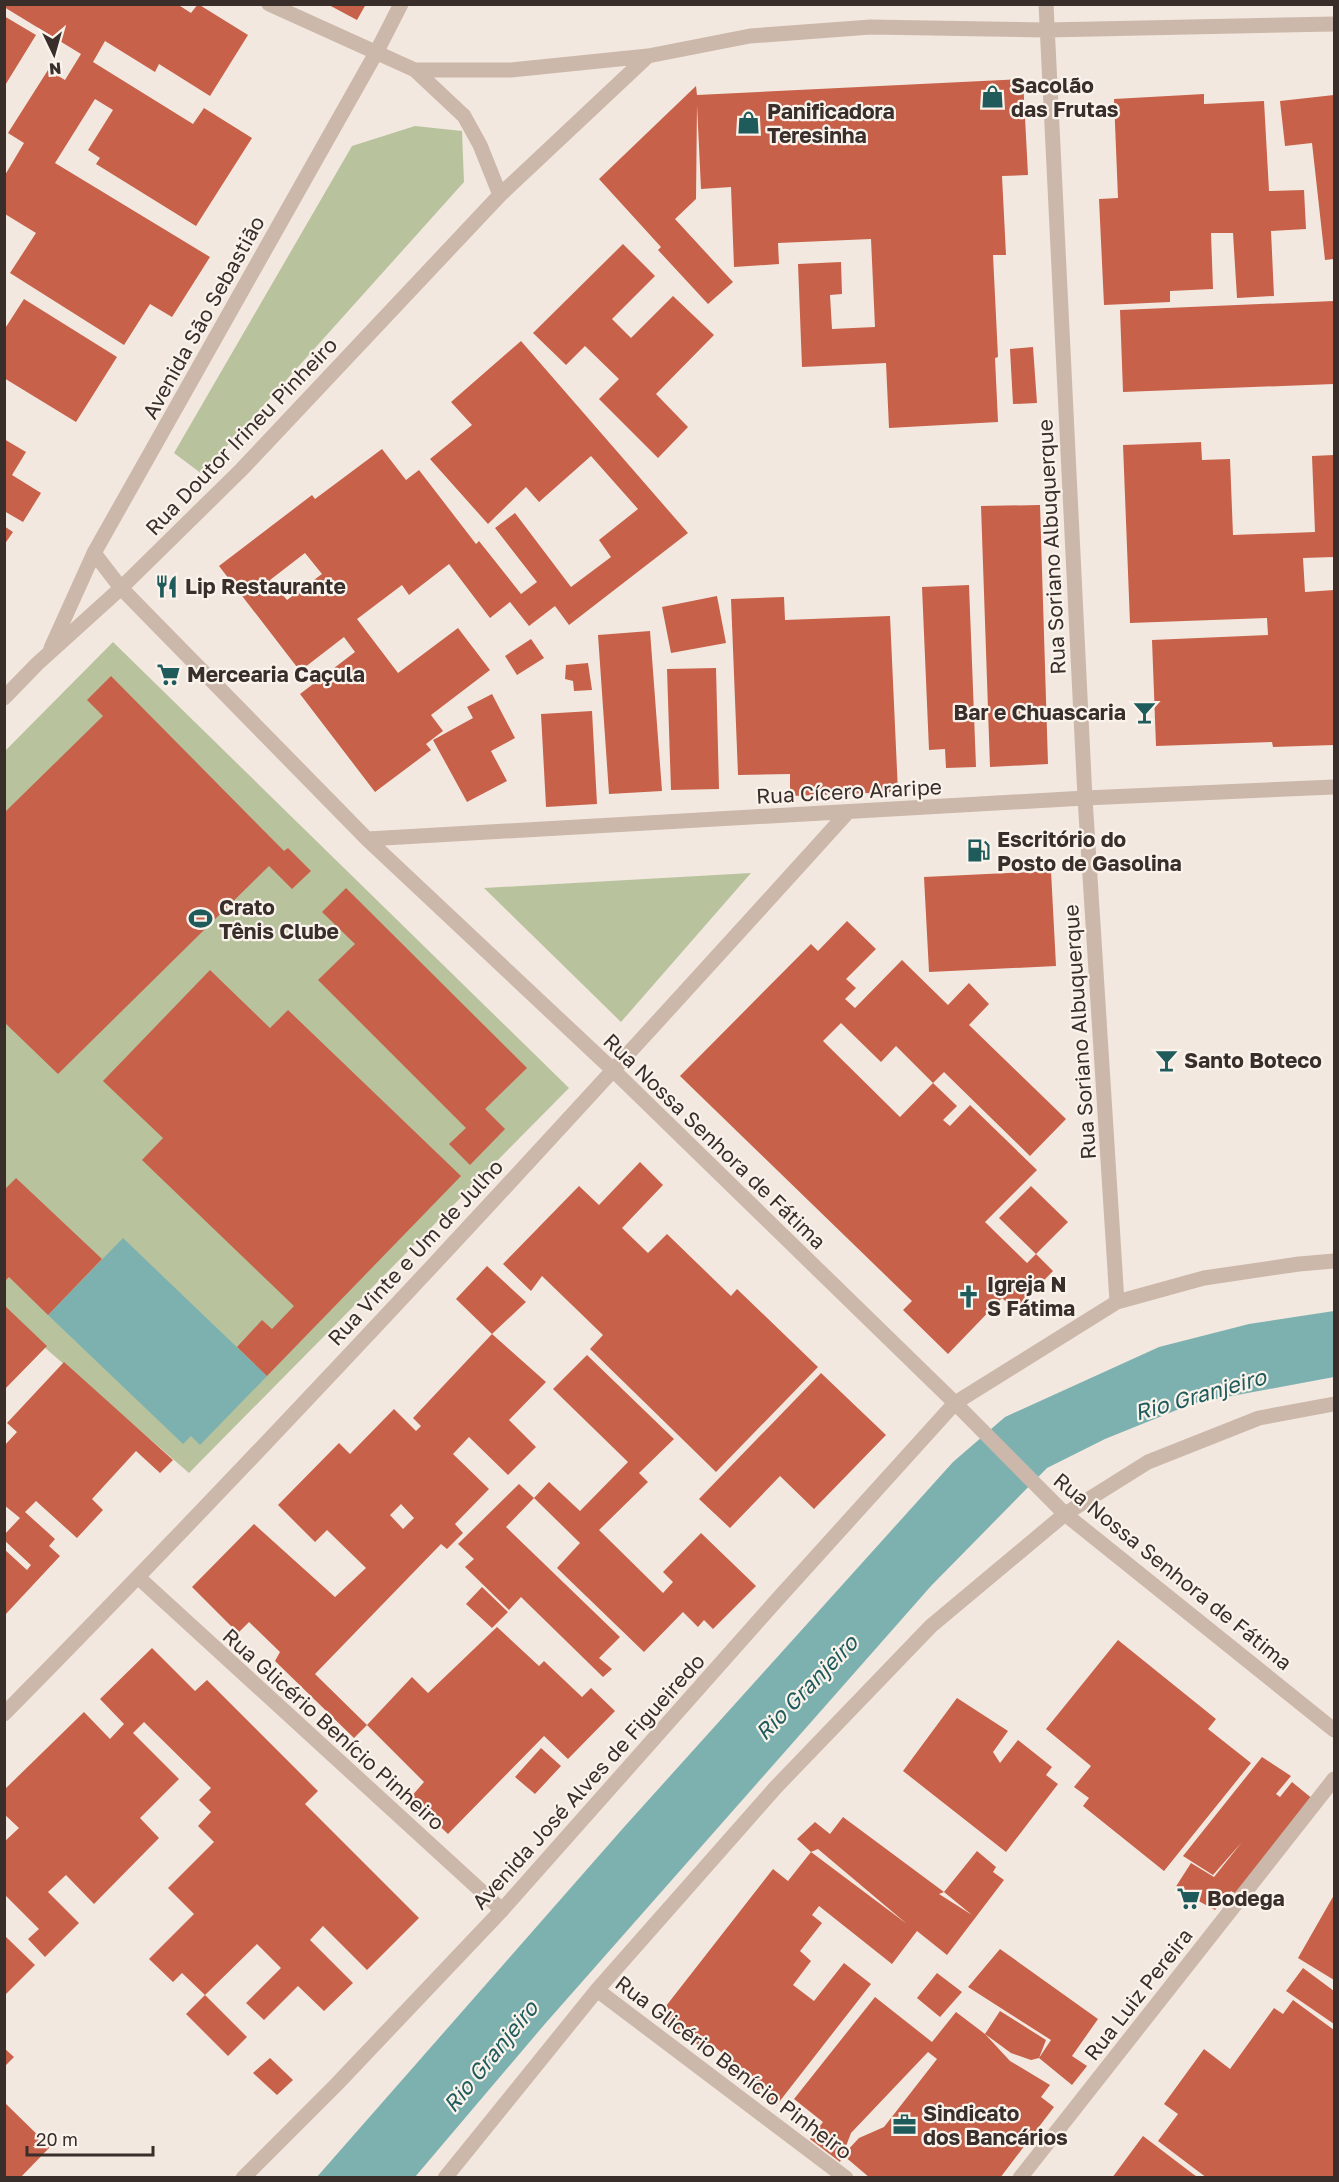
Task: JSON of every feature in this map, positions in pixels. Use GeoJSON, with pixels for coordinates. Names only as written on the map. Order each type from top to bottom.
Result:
{"type":"FeatureCollection","features":[{"type":"Feature","properties":{"kind":"street"},"geometry":{"type":"LineString","coordinates":[[269,4],[415,70],[464,116],[480,145],[500,195]]}},
{"type":"Feature","properties":{"kind":"street","name":"Avenida São Sebastião"},"geometry":{"type":"LineString","coordinates":[[49,653],[93,553],[376,53],[401,4]]}},
{"type":"Feature","properties":{"kind":"street","name":"Rua Soriano Albuquerque"},"geometry":{"type":"LineString","coordinates":[[1046,4],[1085,798],[1117,1302]]}},
{"type":"Feature","properties":{"kind":"street"},"geometry":{"type":"LineString","coordinates":[[415,70],[512,70],[648,56],[750,36],[871,27],[1047,30],[1335,24]]}},
{"type":"Feature","properties":{"kind":"street","name":"Rua Doutor Irineu Pinheiro"},"geometry":{"type":"LineString","coordinates":[[4,698],[49,653],[121,588],[242,469],[500,195],[648,56]]}},
{"type":"Feature","properties":{"kind":"street","name":"Rua Nossa Senhora de Fátima"},"geometry":{"type":"LineString","coordinates":[[93,553],[121,588],[367,839],[614,1071],[955,1403],[1046,1496],[1065,1514],[1335,1730]]}},
{"type":"Feature","properties":{"kind":"street","name":"Rua Cícero Araripe"},"geometry":{"type":"LineString","coordinates":[[367,839],[1085,798],[1335,787]]}},
{"type":"Feature","properties":{"kind":"street","name":"Rua Vinte e Um de Julho"},"geometry":{"type":"LineString","coordinates":[[4,1714],[139,1578],[614,1071],[848,812]]}},
{"type":"Feature","properties":{"kind":"street","name":"Avenida José Alves de Figueiredo"},"geometry":{"type":"LineString","coordinates":[[243,2178],[336,2085],[502,1910],[955,1403],[1117,1302],[1204,1278],[1335,1261]]}},
{"type":"Feature","properties":{"kind":"street"},"geometry":{"type":"LineString","coordinates":[[445,2178],[597,1990],[776,1787],[931,1626],[1065,1514],[1148,1462],[1259,1418],[1335,1404]]}},
{"type":"Feature","properties":{"kind":"street","name":"Rua Glicério Benício Pinheiro"},"geometry":{"type":"LineString","coordinates":[[139,1578],[502,1910]]}},
{"type":"Feature","properties":{"kind":"street","name":"Rua Luiz Pereira"},"geometry":{"type":"LineString","coordinates":[[1020,2178],[1335,1779]]}},
{"type":"Feature","properties":{"kind":"street","name":"Rua Glicério Benício Pinheiro"},"geometry":{"type":"LineString","coordinates":[[597,1990],[846,2178]]}},
{"type":"Feature","properties":{"kind":"green space"},"geometry":{"type":"Polygon","coordinates":[[[415,126],[462,131],[464,182],[202,474],[174,453],[352,146],[415,126]]]}},
{"type":"Feature","properties":{"kind":"green space","name":"Crato Tênis Clube"},"geometry":{"type":"Polygon","coordinates":[[[113,642],[569,1088],[189,1473],[5,1313],[5,751],[113,642]]]}},
{"type":"Feature","properties":{"kind":"green space"},"geometry":{"type":"Polygon","coordinates":[[[751,873],[621,1022],[484,888],[751,873]]]}},
{"type":"Feature","properties":{"kind":"water"},"geometry":{"type":"Polygon","coordinates":[[[123,1238],[267,1376],[200,1445],[191,1436],[183,1444],[48,1315],[123,1238]]]}},
{"type":"Feature","properties":{"kind":"water","name":"Rio Granjeiro"},"geometry":{"type":"Polygon","coordinates":[[[1334,1311],[1334,1377],[1194,1403],[1105,1439],[1047,1468],[931,1586],[544,2025],[415,2177],[316,2178],[625,1826],[953,1462],[1005,1417],[1159,1347],[1249,1324],[1334,1311]]]}},
{"type":"Feature","properties":{"kind":"building"},"geometry":{"type":"Polygon","coordinates":[[[4,4],[177,4],[191,13],[198,4],[248,35],[210,96],[159,64],[155,72],[105,41],[93,62],[193,124],[204,108],[252,138],[196,226],[96,164],[100,158],[88,150],[113,110],[95,99],[55,163],[210,257],[172,317],[150,304],[124,345],[10,273],[36,233],[5,214],[5,175],[24,143],[8,133],[48,70],[65,80],[81,54],[4,7],[4,4]]]}},
{"type":"Feature","properties":{"kind":"building"},"geometry":{"type":"Polygon","coordinates":[[[327,4],[366,4],[357,20],[327,4]]]}},
{"type":"Feature","properties":{"kind":"building"},"geometry":{"type":"Polygon","coordinates":[[[4,16],[36,35],[4,87],[4,16]]]}},
{"type":"Feature","properties":{"kind":"building"},"geometry":{"type":"Polygon","coordinates":[[[1023,79],[1028,175],[1002,176],[1006,255],[993,255],[998,357],[995,358],[998,422],[889,428],[886,363],[802,367],[798,264],[841,262],[842,294],[830,295],[832,329],[875,327],[871,239],[778,243],[779,264],[734,267],[731,187],[701,189],[697,105],[696,199],[675,219],[733,282],[708,304],[658,250],[661,247],[599,179],[696,86],[697,95],[1023,79]]]}},
{"type":"Feature","properties":{"kind":"building"},"geometry":{"type":"Polygon","coordinates":[[[1204,94],[1204,104],[1264,101],[1269,191],[1304,190],[1306,229],[1271,231],[1274,296],[1237,298],[1233,233],[1211,233],[1213,289],[1170,291],[1170,302],[1104,305],[1099,199],[1118,198],[1114,99],[1204,94]]]}},
{"type":"Feature","properties":{"kind":"building"},"geometry":{"type":"Polygon","coordinates":[[[1334,95],[1334,259],[1325,260],[1312,143],[1285,146],[1280,101],[1334,95]]]}},
{"type":"Feature","properties":{"kind":"building"},"geometry":{"type":"Polygon","coordinates":[[[623,244],[655,276],[612,319],[631,338],[673,296],[714,335],[656,394],[688,427],[658,458],[599,399],[619,379],[585,346],[566,365],[533,333],[623,244]]]}},
{"type":"Feature","properties":{"kind":"building"},"geometry":{"type":"Polygon","coordinates":[[[24,299],[117,357],[76,422],[4,378],[4,330],[24,299]]]}},
{"type":"Feature","properties":{"kind":"building"},"geometry":{"type":"Polygon","coordinates":[[[1334,301],[1334,384],[1123,392],[1120,310],[1334,301]]]}},
{"type":"Feature","properties":{"kind":"building"},"geometry":{"type":"Polygon","coordinates":[[[521,341],[688,533],[569,625],[555,606],[529,626],[510,602],[490,618],[449,564],[409,595],[402,585],[357,619],[398,673],[458,628],[490,670],[431,715],[443,731],[426,744],[431,750],[375,792],[300,694],[355,652],[344,637],[300,671],[219,566],[312,495],[315,499],[382,449],[406,480],[419,470],[476,544],[479,541],[521,594],[537,582],[495,528],[515,513],[571,587],[611,557],[599,540],[638,509],[591,456],[539,502],[526,487],[488,524],[430,459],[472,425],[451,402],[521,341]],[[305,553],[270,580],[287,600],[322,574],[305,553]]]}},
{"type":"Feature","properties":{"kind":"building"},"geometry":{"type":"Polygon","coordinates":[[[1033,347],[1037,403],[1013,404],[1010,349],[1033,347]]]}},
{"type":"Feature","properties":{"kind":"building"},"geometry":{"type":"Polygon","coordinates":[[[4,439],[26,452],[12,475],[41,493],[23,522],[4,511],[4,439]]]}},
{"type":"Feature","properties":{"kind":"building"},"geometry":{"type":"Polygon","coordinates":[[[1201,442],[1202,460],[1230,459],[1233,535],[1315,532],[1312,456],[1334,455],[1334,557],[1303,558],[1305,592],[1334,590],[1334,745],[1273,747],[1272,742],[1156,746],[1152,640],[1268,635],[1267,618],[1130,623],[1123,445],[1201,442]]]}},
{"type":"Feature","properties":{"kind":"building"},"geometry":{"type":"Polygon","coordinates":[[[1040,505],[1048,764],[990,767],[981,506],[1040,505]]]}},
{"type":"Feature","properties":{"kind":"building"},"geometry":{"type":"Polygon","coordinates":[[[4,526],[13,532],[4,545],[4,526]]]}},
{"type":"Feature","properties":{"kind":"building"},"geometry":{"type":"Polygon","coordinates":[[[969,585],[976,767],[946,768],[945,749],[929,750],[922,587],[969,585]]]}},
{"type":"Feature","properties":{"kind":"building"},"geometry":{"type":"Polygon","coordinates":[[[717,596],[726,643],[671,653],[662,607],[717,596]]]}},
{"type":"Feature","properties":{"kind":"building"},"geometry":{"type":"Polygon","coordinates":[[[784,597],[785,620],[890,616],[898,792],[790,796],[790,774],[738,775],[731,599],[784,597]]]}},
{"type":"Feature","properties":{"kind":"building"},"geometry":{"type":"Polygon","coordinates":[[[650,631],[662,791],[609,794],[598,635],[650,631]]]}},
{"type":"Feature","properties":{"kind":"building"},"geometry":{"type":"Polygon","coordinates":[[[531,639],[544,658],[517,675],[505,656],[531,639]]]}},
{"type":"Feature","properties":{"kind":"building"},"geometry":{"type":"Polygon","coordinates":[[[588,663],[592,690],[574,691],[573,681],[565,679],[566,665],[588,663]]]}},
{"type":"Feature","properties":{"kind":"building"},"geometry":{"type":"Polygon","coordinates":[[[716,668],[719,789],[671,790],[667,669],[716,668]]]}},
{"type":"Feature","properties":{"kind":"building"},"geometry":{"type":"Polygon","coordinates":[[[111,676],[284,851],[288,848],[311,871],[292,889],[269,866],[58,1074],[4,1022],[4,813],[103,716],[87,700],[111,676]]]}},
{"type":"Feature","properties":{"kind":"building"},"geometry":{"type":"Polygon","coordinates":[[[492,694],[515,738],[491,751],[507,781],[467,802],[433,740],[473,718],[467,707],[492,694]]]}},
{"type":"Feature","properties":{"kind":"building"},"geometry":{"type":"Polygon","coordinates":[[[592,711],[597,804],[546,807],[541,714],[592,711]]]}},
{"type":"Feature","properties":{"kind":"building"},"geometry":{"type":"Polygon","coordinates":[[[1051,871],[1056,966],[929,972],[924,877],[1051,871]]]}},
{"type":"Feature","properties":{"kind":"building"},"geometry":{"type":"Polygon","coordinates":[[[346,888],[527,1068],[485,1109],[505,1129],[470,1165],[449,1144],[466,1128],[318,980],[355,944],[322,912],[346,888]]]}},
{"type":"Feature","properties":{"kind":"building"},"geometry":{"type":"Polygon","coordinates":[[[847,921],[876,949],[846,979],[856,988],[845,999],[855,1008],[902,960],[948,1005],[969,983],[989,1004],[969,1025],[1066,1119],[1030,1156],[944,1072],[933,1083],[957,1106],[943,1120],[950,1126],[970,1105],[1037,1170],[985,1222],[1027,1263],[1036,1254],[1053,1271],[1015,1310],[1002,1298],[948,1354],[903,1310],[912,1301],[680,1076],[811,944],[818,951],[847,921]],[[841,1023],[823,1041],[900,1117],[933,1083],[896,1046],[881,1062],[841,1023]]]}},
{"type":"Feature","properties":{"kind":"building"},"geometry":{"type":"Polygon","coordinates":[[[210,970],[270,1028],[288,1010],[461,1176],[267,1376],[237,1347],[262,1320],[272,1329],[294,1306],[142,1160],[163,1138],[103,1081],[210,970]]]}},
{"type":"Feature","properties":{"kind":"building"},"geometry":{"type":"Polygon","coordinates":[[[640,1162],[663,1185],[622,1228],[648,1253],[667,1234],[731,1296],[737,1289],[818,1367],[716,1472],[590,1349],[603,1335],[542,1276],[531,1291],[503,1264],[579,1186],[599,1205],[640,1162]]]}},
{"type":"Feature","properties":{"kind":"building"},"geometry":{"type":"Polygon","coordinates":[[[16,1178],[102,1259],[48,1315],[9,1277],[4,1282],[4,1190],[16,1178]]]}},
{"type":"Feature","properties":{"kind":"building"},"geometry":{"type":"Polygon","coordinates":[[[1031,1186],[1068,1222],[1036,1254],[999,1218],[1031,1186]]]}},
{"type":"Feature","properties":{"kind":"building"},"geometry":{"type":"Polygon","coordinates":[[[487,1266],[526,1302],[492,1334],[456,1299],[487,1266]]]}},
{"type":"Feature","properties":{"kind":"building"},"geometry":{"type":"Polygon","coordinates":[[[4,1305],[47,1346],[4,1390],[4,1305]]]}},
{"type":"Feature","properties":{"kind":"building"},"geometry":{"type":"Polygon","coordinates":[[[492,1334],[546,1382],[509,1420],[536,1447],[508,1475],[469,1437],[453,1454],[489,1489],[455,1524],[463,1533],[447,1549],[441,1544],[315,1674],[367,1725],[354,1738],[275,1661],[280,1652],[249,1622],[238,1633],[192,1587],[254,1524],[335,1597],[366,1568],[327,1530],[315,1542],[278,1505],[339,1443],[350,1454],[394,1409],[416,1431],[421,1426],[413,1418],[492,1334]],[[401,1504],[390,1515],[403,1529],[414,1518],[401,1504]]]}},
{"type":"Feature","properties":{"kind":"building"},"geometry":{"type":"Polygon","coordinates":[[[587,1355],[674,1439],[639,1473],[648,1482],[599,1530],[663,1593],[673,1582],[663,1572],[701,1533],[756,1586],[713,1629],[704,1620],[698,1627],[683,1612],[644,1652],[557,1568],[580,1543],[534,1498],[549,1482],[580,1511],[628,1462],[553,1389],[587,1355]]]}},
{"type":"Feature","properties":{"kind":"building"},"geometry":{"type":"Polygon","coordinates":[[[64,1362],[173,1460],[160,1473],[136,1451],[92,1499],[103,1510],[77,1538],[36,1501],[25,1512],[55,1539],[49,1546],[60,1556],[4,1616],[4,1549],[27,1570],[31,1565],[4,1540],[4,1535],[20,1518],[4,1505],[4,1446],[17,1432],[7,1423],[64,1362]]]}},
{"type":"Feature","properties":{"kind":"building"},"geometry":{"type":"Polygon","coordinates":[[[821,1373],[886,1435],[814,1509],[780,1476],[730,1528],[699,1499],[821,1373]]]}},
{"type":"Feature","properties":{"kind":"building"},"geometry":{"type":"Polygon","coordinates":[[[519,1484],[534,1498],[506,1527],[620,1637],[599,1658],[612,1669],[603,1677],[521,1597],[509,1610],[465,1567],[474,1559],[458,1544],[519,1484]]]}},
{"type":"Feature","properties":{"kind":"building"},"geometry":{"type":"Polygon","coordinates":[[[482,1587],[508,1612],[492,1628],[466,1604],[482,1587]]]}},
{"type":"Feature","properties":{"kind":"building"},"geometry":{"type":"Polygon","coordinates":[[[497,1627],[539,1666],[544,1661],[582,1697],[591,1688],[615,1711],[568,1759],[544,1736],[448,1834],[410,1798],[424,1782],[367,1725],[412,1677],[428,1693],[497,1627]]]}},
{"type":"Feature","properties":{"kind":"building"},"geometry":{"type":"Polygon","coordinates":[[[1118,1640],[1216,1719],[1208,1729],[1251,1763],[1164,1871],[1083,1806],[1089,1798],[1074,1787],[1091,1766],[1046,1729],[1118,1640]]]}},
{"type":"Feature","properties":{"kind":"building"},"geometry":{"type":"Polygon","coordinates":[[[152,1648],[195,1691],[207,1680],[318,1791],[305,1804],[419,1918],[367,1970],[323,1926],[310,1940],[353,1983],[324,2011],[298,1986],[264,2020],[246,2003],[281,1968],[257,1944],[205,1995],[182,1973],[173,1982],[149,1959],[194,1914],[168,1888],[214,1842],[198,1826],[211,1812],[199,1800],[211,1788],[144,1722],[133,1733],[179,1779],[140,1818],[159,1838],[94,1904],[66,1875],[48,1892],[79,1923],[45,1957],[28,1939],[39,1929],[4,1894],[4,1842],[19,1828],[4,1814],[4,1790],[84,1712],[110,1739],[124,1724],[100,1699],[152,1648]]]}},
{"type":"Feature","properties":{"kind":"building"},"geometry":{"type":"Polygon","coordinates":[[[957,1698],[1008,1731],[993,1752],[1000,1763],[1018,1740],[1052,1767],[1046,1775],[1058,1784],[1006,1852],[903,1771],[957,1698]]]}},
{"type":"Feature","properties":{"kind":"building"},"geometry":{"type":"Polygon","coordinates":[[[541,1748],[561,1766],[535,1794],[515,1777],[541,1748]]]}},
{"type":"Feature","properties":{"kind":"building"},"geometry":{"type":"Polygon","coordinates":[[[1262,1757],[1291,1776],[1276,1794],[1280,1797],[1292,1782],[1314,1800],[1237,1894],[1231,1891],[1215,1910],[1175,1888],[1191,1863],[1214,1877],[1242,1842],[1213,1875],[1183,1856],[1262,1757]]]}},
{"type":"Feature","properties":{"kind":"building"},"geometry":{"type":"Polygon","coordinates":[[[843,1817],[944,1892],[977,1851],[996,1867],[993,1872],[1004,1880],[947,1955],[917,1931],[892,1964],[819,1906],[812,1915],[822,1923],[800,1951],[811,1961],[793,1985],[814,2001],[844,1963],[871,1984],[776,2106],[749,2084],[754,2078],[711,2044],[706,2051],[659,2015],[773,1869],[788,1881],[811,1852],[797,1839],[815,1822],[830,1834],[843,1817]],[[818,1849],[811,1852],[907,1924],[818,1849]],[[944,1892],[939,1894],[972,1915],[944,1892]]]}},
{"type":"Feature","properties":{"kind":"building"},"geometry":{"type":"Polygon","coordinates":[[[1334,1895],[1334,1980],[1298,1958],[1334,1895]]]}},
{"type":"Feature","properties":{"kind":"building"},"geometry":{"type":"Polygon","coordinates":[[[4,1935],[35,1965],[4,1996],[4,1935]]]}},
{"type":"Feature","properties":{"kind":"building"},"geometry":{"type":"Polygon","coordinates":[[[1000,1949],[1098,2019],[1072,2056],[1087,2066],[1072,2085],[1039,2058],[1051,2040],[968,1987],[1000,1949]]]}},
{"type":"Feature","properties":{"kind":"building"},"geometry":{"type":"Polygon","coordinates":[[[1303,1968],[1334,1991],[1334,2024],[1286,1991],[1303,1968]]]}},
{"type":"Feature","properties":{"kind":"building"},"geometry":{"type":"Polygon","coordinates":[[[937,1973],[962,1992],[940,2017],[917,1998],[937,1973]]]}},
{"type":"Feature","properties":{"kind":"building"},"geometry":{"type":"Polygon","coordinates":[[[205,1995],[247,2037],[228,2056],[186,2014],[205,1995]]]}},
{"type":"Feature","properties":{"kind":"building"},"geometry":{"type":"Polygon","coordinates":[[[875,1997],[932,2042],[956,2012],[985,2034],[1010,2061],[1050,2085],[1041,2097],[1054,2107],[1000,2178],[870,2178],[843,2155],[859,2138],[884,2127],[937,2059],[928,2052],[851,2133],[840,2162],[810,2139],[823,2122],[794,2099],[875,1997]]]}},
{"type":"Feature","properties":{"kind":"building"},"geometry":{"type":"Polygon","coordinates":[[[1293,2000],[1334,2030],[1334,2178],[1207,2178],[1158,2141],[1178,2114],[1164,2104],[1204,2049],[1230,2069],[1274,2008],[1283,2014],[1293,2000]]]}},
{"type":"Feature","properties":{"kind":"building"},"geometry":{"type":"Polygon","coordinates":[[[1000,2011],[1046,2040],[1039,2058],[1031,2060],[1011,2053],[985,2034],[1000,2011]]]}},
{"type":"Feature","properties":{"kind":"building"},"geometry":{"type":"Polygon","coordinates":[[[4,2048],[14,2057],[4,2067],[4,2048]]]}},
{"type":"Feature","properties":{"kind":"building"},"geometry":{"type":"Polygon","coordinates":[[[270,2058],[293,2080],[277,2095],[253,2073],[270,2058]]]}},
{"type":"Feature","properties":{"kind":"building"},"geometry":{"type":"Polygon","coordinates":[[[4,2102],[50,2147],[20,2178],[4,2178],[4,2102]]]}},
{"type":"Feature","properties":{"kind":"building"},"geometry":{"type":"Polygon","coordinates":[[[1143,2136],[1193,2174],[1199,2178],[1112,2178],[1143,2136]]]}},
{"type":"Feature","properties":{"kind":"place","name":"Sacolão das Frutas"},"geometry":{"type":"Point","coordinates":[993,97]}},
{"type":"Feature","properties":{"kind":"place","name":"Panificadora Teresinha"},"geometry":{"type":"Point","coordinates":[749,123]}},
{"type":"Feature","properties":{"kind":"place","name":"Lip Restaurante"},"geometry":{"type":"Point","coordinates":[167,586]}},
{"type":"Feature","properties":{"kind":"place","name":"Mercearia Caçula"},"geometry":{"type":"Point","coordinates":[169,674]}},
{"type":"Feature","properties":{"kind":"place","name":"Bar e Chuascaria"},"geometry":{"type":"Point","coordinates":[1144,712]}},
{"type":"Feature","properties":{"kind":"place","name":"Escritório do Posto de Gasolina"},"geometry":{"type":"Point","coordinates":[979,851]}},
{"type":"Feature","properties":{"kind":"place","name":"Crato Tênis Clube"},"geometry":{"type":"Point","coordinates":[201,919]}},
{"type":"Feature","properties":{"kind":"place","name":"Santo Boteco"},"geometry":{"type":"Point","coordinates":[1166,1060]}},
{"type":"Feature","properties":{"kind":"place","name":"Igreja N S Fátima"},"geometry":{"type":"Point","coordinates":[969,1296]}},
{"type":"Feature","properties":{"kind":"place","name":"Bodega"},"geometry":{"type":"Point","coordinates":[1189,1898]}},
{"type":"Feature","properties":{"kind":"place","name":"Sindicato dos Bancários"},"geometry":{"type":"Point","coordinates":[905,2125]}}]}
